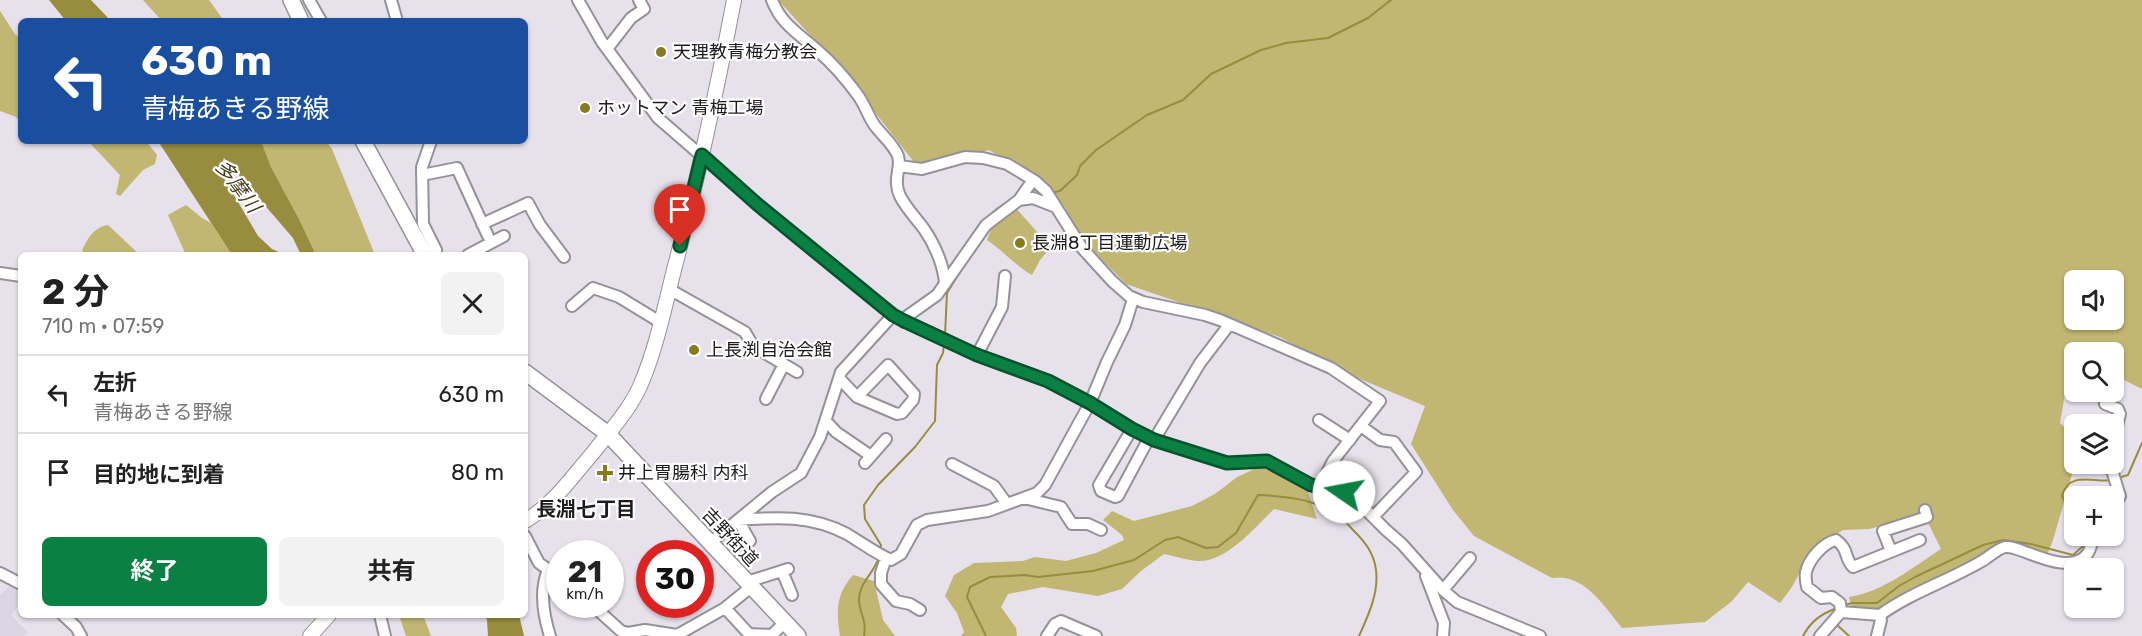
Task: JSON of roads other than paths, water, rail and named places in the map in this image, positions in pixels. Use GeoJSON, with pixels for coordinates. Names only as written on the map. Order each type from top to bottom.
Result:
{"type":"FeatureCollection","features":[{"type":"Feature","properties":{"kind":"highway"},"geometry":{"type":"LineString","coordinates":[[291,0],[300,18]]}},
{"type":"Feature","properties":{"kind":"highway"},"geometry":{"type":"LineString","coordinates":[[365,144],[423,252]]}},
{"type":"Feature","properties":{"kind":"highway","name":"吉野街道"},"geometry":{"type":"LineString","coordinates":[[528,374],[608,434],[707,540]]}},
{"type":"Feature","properties":{"kind":"highway","name":"吉野街道"},"geometry":{"type":"LineString","coordinates":[[714,547],[798,636]]}},
{"type":"Feature","properties":{"kind":"main road"},"geometry":{"type":"LineString","coordinates":[[528,519],[553,500],[608,434],[640,386],[650,360],[702,155],[734,0]]}},
{"type":"Feature","properties":{"kind":"main road"},"geometry":{"type":"LineString","coordinates":[[310,636],[326,618]]}},
{"type":"Feature","properties":{"kind":"street"},"geometry":{"type":"LineString","coordinates":[[309,0],[319,18]]}},
{"type":"Feature","properties":{"kind":"street"},"geometry":{"type":"LineString","coordinates":[[392,0],[396,18]]}},
{"type":"Feature","properties":{"kind":"street"},"geometry":{"type":"LineString","coordinates":[[578,0],[607,49],[658,118],[765,211],[893,315],[977,355],[1048,381],[1152,439],[1227,463],[1267,461],[1293,477],[1320,487],[1344,492],[1402,543],[1443,590],[1457,602],[1540,636]]}},
{"type":"Feature","properties":{"kind":"street"},"geometry":{"type":"LineString","coordinates":[[607,49],[631,18],[644,9],[639,0]]}},
{"type":"Feature","properties":{"kind":"street"},"geometry":{"type":"LineString","coordinates":[[772,0],[788,27],[824,56],[859,96],[871,121],[898,156],[899,166],[896,175],[898,192],[933,244],[944,274],[945,285]]}},
{"type":"Feature","properties":{"kind":"street"},"geometry":{"type":"LineString","coordinates":[[430,144],[422,174],[423,224],[436,250],[434,252]]}},
{"type":"Feature","properties":{"kind":"street"},"geometry":{"type":"LineString","coordinates":[[899,166],[922,169],[959,158],[983,158],[1006,164],[1033,180],[1052,199],[1082,248],[1112,281],[1133,299],[1205,315],[1331,368],[1380,401],[1333,461],[1320,487]]}},
{"type":"Feature","properties":{"kind":"street"},"geometry":{"type":"LineString","coordinates":[[422,174],[456,168],[488,236]]}},
{"type":"Feature","properties":{"kind":"street"},"geometry":{"type":"LineString","coordinates":[[904,321],[937,295],[985,225],[1022,197],[1033,180]]}},
{"type":"Feature","properties":{"kind":"street"},"geometry":{"type":"LineString","coordinates":[[1022,197],[1052,199]]}},
{"type":"Feature","properties":{"kind":"street"},"geometry":{"type":"LineString","coordinates":[[482,224],[528,203],[540,225],[564,257]]}},
{"type":"Feature","properties":{"kind":"street"},"geometry":{"type":"LineString","coordinates":[[474,252],[504,236]]}},
{"type":"Feature","properties":{"kind":"street"},"geometry":{"type":"LineString","coordinates":[[0,273],[18,276]]}},
{"type":"Feature","properties":{"kind":"street"},"geometry":{"type":"LineString","coordinates":[[977,355],[1002,307],[1005,276]]}},
{"type":"Feature","properties":{"kind":"street"},"geometry":{"type":"LineString","coordinates":[[572,306],[593,288],[619,297],[660,322]]}},
{"type":"Feature","properties":{"kind":"street"},"geometry":{"type":"LineString","coordinates":[[669,289],[745,332],[753,346],[783,366],[797,372]]}},
{"type":"Feature","properties":{"kind":"street"},"geometry":{"type":"LineString","coordinates":[[738,520],[790,517],[818,523],[844,533],[891,560],[902,554],[917,525],[927,520],[988,511],[1037,493],[1045,485],[1090,403],[1125,325],[1133,299]]}},
{"type":"Feature","properties":{"kind":"street"},"geometry":{"type":"LineString","coordinates":[[714,540],[772,492],[801,473],[826,421],[841,372],[893,315]]}},
{"type":"Feature","properties":{"kind":"street"},"geometry":{"type":"LineString","coordinates":[[1132,429],[1099,485],[1101,491],[1115,497],[1118,496],[1200,363],[1229,325]]}},
{"type":"Feature","properties":{"kind":"street"},"geometry":{"type":"LineString","coordinates":[[839,378],[857,397],[897,414],[902,413],[913,400],[914,394],[888,365],[857,397]]}},
{"type":"Feature","properties":{"kind":"street"},"geometry":{"type":"LineString","coordinates":[[766,399],[783,366]]}},
{"type":"Feature","properties":{"kind":"street"},"geometry":{"type":"LineString","coordinates":[[2105,404],[2118,409],[2120,414]]}},
{"type":"Feature","properties":{"kind":"street"},"geometry":{"type":"LineString","coordinates":[[1319,420],[1350,440]]}},
{"type":"Feature","properties":{"kind":"street"},"geometry":{"type":"LineString","coordinates":[[826,421],[868,459],[886,439]]}},
{"type":"Feature","properties":{"kind":"street"},"geometry":{"type":"LineString","coordinates":[[1361,426],[1380,440],[1394,442],[1416,472],[1373,517]]}},
{"type":"Feature","properties":{"kind":"street"},"geometry":{"type":"LineString","coordinates":[[952,464],[994,486],[1007,504]]}},
{"type":"Feature","properties":{"kind":"street"},"geometry":{"type":"LineString","coordinates":[[1024,498],[1061,507],[1072,524],[1088,524],[1101,530]]}},
{"type":"Feature","properties":{"kind":"street"},"geometry":{"type":"LineString","coordinates":[[1891,551],[1883,531],[1927,517],[1925,510]]}},
{"type":"Feature","properties":{"kind":"street"},"geometry":{"type":"LineString","coordinates":[[738,520],[750,541]]}},
{"type":"Feature","properties":{"kind":"street"},"geometry":{"type":"LineString","coordinates":[[1838,614],[1832,597],[1821,598],[1807,587],[1805,574],[1811,561],[1820,550],[1836,540],[1845,548],[1849,563],[1853,567],[1920,540]]}},
{"type":"Feature","properties":{"kind":"street"},"geometry":{"type":"LineString","coordinates":[[528,542],[539,563],[546,568]]}},
{"type":"Feature","properties":{"kind":"street"},"geometry":{"type":"LineString","coordinates":[[1838,614],[1880,615],[1911,595],[1924,591],[2004,547],[2052,562],[2071,563],[2080,560],[2088,553],[2090,546]]}},
{"type":"Feature","properties":{"kind":"street"},"geometry":{"type":"LineString","coordinates":[[883,557],[881,584],[896,601],[910,604],[920,610]]}},
{"type":"Feature","properties":{"kind":"street"},"geometry":{"type":"LineString","coordinates":[[1443,590],[1470,558]]}},
{"type":"Feature","properties":{"kind":"street"},"geometry":{"type":"LineString","coordinates":[[1423,567],[1444,623],[1443,636]]}},
{"type":"Feature","properties":{"kind":"street"},"geometry":{"type":"LineString","coordinates":[[607,618],[621,631],[627,633],[645,630],[673,635],[682,633],[725,608],[749,585],[785,570],[792,595]]}},
{"type":"Feature","properties":{"kind":"street"},"geometry":{"type":"LineString","coordinates":[[0,573],[18,582]]}},
{"type":"Feature","properties":{"kind":"street"},"geometry":{"type":"LineString","coordinates":[[546,576],[542,588],[546,624],[550,636]]}},
{"type":"Feature","properties":{"kind":"street"},"geometry":{"type":"LineString","coordinates":[[725,608],[749,634],[772,635],[784,622]]}},
{"type":"Feature","properties":{"kind":"street"},"geometry":{"type":"LineString","coordinates":[[1823,635],[1838,614]]}},
{"type":"Feature","properties":{"kind":"street"},"geometry":{"type":"LineString","coordinates":[[1877,636],[1880,615]]}},
{"type":"Feature","properties":{"kind":"street"},"geometry":{"type":"LineString","coordinates":[[66,618],[76,627],[81,636]]}},
{"type":"Feature","properties":{"kind":"street"},"geometry":{"type":"LineString","coordinates":[[381,618],[385,636]]}},
{"type":"Feature","properties":{"kind":"street"},"geometry":{"type":"LineString","coordinates":[[1047,636],[1055,624],[1061,621],[1095,636]]}},
{"type":"Feature","properties":{"kind":"waterway"},"geometry":{"type":"LineString","coordinates":[[1050,193],[1060,191],[1077,175],[1080,166],[1096,150],[1147,115],[1183,100],[1211,74],[1261,50],[1286,43],[1328,38],[1368,18],[1391,0]]}},
{"type":"Feature","properties":{"kind":"waterway"},"geometry":{"type":"LineString","coordinates":[[982,222],[1018,195]]}},
{"type":"Feature","properties":{"kind":"waterway"},"geometry":{"type":"LineString","coordinates":[[945,335],[947,293],[963,267]]}},
{"type":"Feature","properties":{"kind":"waterway"},"geometry":{"type":"LineString","coordinates":[[880,551],[881,545],[865,519],[864,505],[878,485],[915,447],[935,421],[937,365],[943,353],[944,344]]}},
{"type":"Feature","properties":{"kind":"waterway"},"geometry":{"type":"LineString","coordinates":[[2118,478],[2128,475],[2142,443]]}},
{"type":"Feature","properties":{"kind":"waterway"},"geometry":{"type":"LineString","coordinates":[[2067,486],[2076,480],[2083,479],[2112,480]]}},
{"type":"Feature","properties":{"kind":"waterway"},"geometry":{"type":"LineString","coordinates":[[2064,491],[2062,496],[2064,500]]}},
{"type":"Feature","properties":{"kind":"waterway"},"geometry":{"type":"LineString","coordinates":[[986,636],[967,597],[970,587],[990,577],[1025,575],[1038,577],[1093,571],[1134,560],[1165,540],[1178,537],[1206,548],[1218,547],[1236,533],[1258,495],[1299,499],[1319,505],[1342,518],[1365,544],[1373,558],[1376,587],[1359,636]]}},
{"type":"Feature","properties":{"kind":"waterway"},"geometry":{"type":"LineString","coordinates":[[1845,605],[1877,603],[1915,577],[1983,545],[2004,540],[2031,544],[2073,555],[2083,546]]}},
{"type":"Feature","properties":{"kind":"waterway"},"geometry":{"type":"LineString","coordinates":[[864,636],[859,604],[860,593],[879,557]]}},
{"type":"Feature","properties":{"kind":"waterway"},"geometry":{"type":"LineString","coordinates":[[1803,636],[1817,619],[1837,608]]}},
{"type":"Feature","properties":{"kind":"waterway"},"geometry":{"type":"LineString","coordinates":[[1835,623],[1849,636]]}},
{"type":"Feature","properties":{"kind":"place","name":"天理教青梅分教会"},"geometry":{"type":"Point","coordinates":[661,52]}},
{"type":"Feature","properties":{"kind":"place","name":"ホットマン 青梅工場"},"geometry":{"type":"Point","coordinates":[585,108]}},
{"type":"Feature","properties":{"kind":"place","name":"長淵8丁目運動広場"},"geometry":{"type":"Point","coordinates":[1020,243]}},
{"type":"Feature","properties":{"kind":"place","name":"上長渕自治会館"},"geometry":{"type":"Point","coordinates":[694,350]}},
{"type":"Feature","properties":{"kind":"place","name":"井上胃腸科 内科"},"geometry":{"type":"Point","coordinates":[605,473]}},
{"type":"Feature","properties":{"kind":"district","name":"長淵七丁目"},"geometry":{"type":"Point","coordinates":[586,509]}},
{"type":"Feature","properties":{"kind":"water label","name":"多摩川"},"geometry":{"type":"Point","coordinates":[238,186]}}]}
